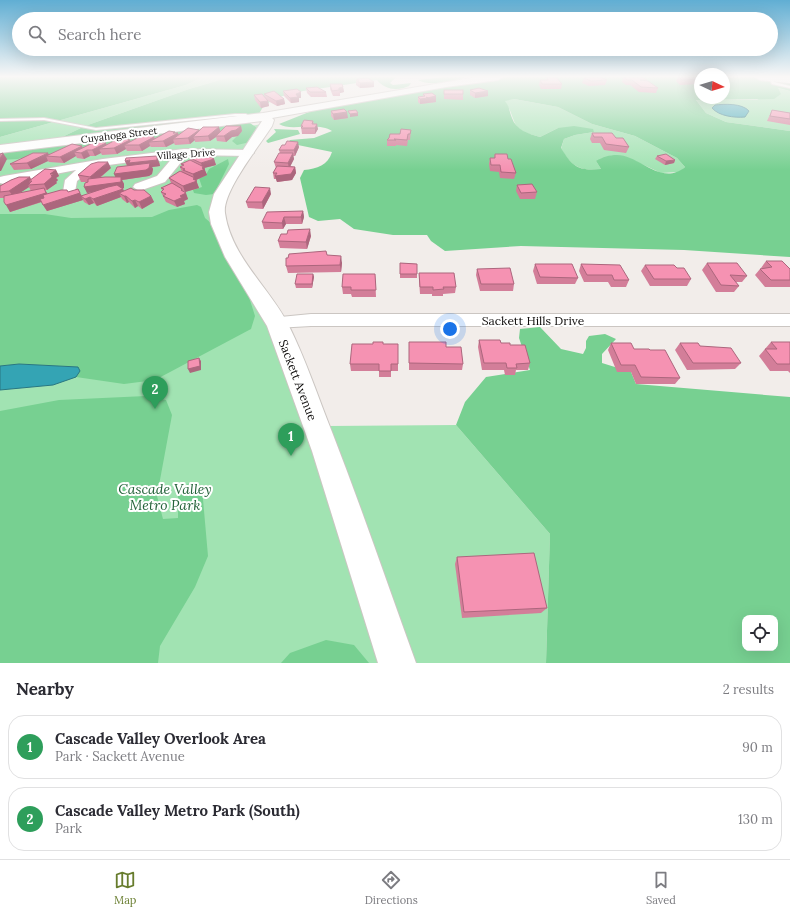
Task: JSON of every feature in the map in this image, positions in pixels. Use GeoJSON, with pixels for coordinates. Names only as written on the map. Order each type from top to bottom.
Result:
{"type":"FeatureCollection","features":[{"type":"Feature","properties":{"kind":"street","name":"Cuyahoga Street"},"geometry":{"type":"LineString","coordinates":[[0,149],[257,117],[309,108]]}},
{"type":"Feature","properties":{"kind":"street","name":"Sackett Avenue"},"geometry":{"type":"LineString","coordinates":[[257,117],[268,120],[267,123],[225,188],[217,213],[221,228],[228,244],[276,322],[330,464],[396,663]]}},
{"type":"Feature","properties":{"kind":"street","name":"Village Drive"},"geometry":{"type":"LineString","coordinates":[[1,180],[91,164],[184,152],[249,153]]}},
{"type":"Feature","properties":{"kind":"street"},"geometry":{"type":"LineString","coordinates":[[139,187],[161,179],[184,152]]}},
{"type":"Feature","properties":{"kind":"street"},"geometry":{"type":"LineString","coordinates":[[69,192],[71,180],[91,164]]}},
{"type":"Feature","properties":{"kind":"street","name":"Sackett Hills Drive"},"geometry":{"type":"LineString","coordinates":[[276,322],[311,320],[790,320]]}},
{"type":"Feature","properties":{"kind":"lane"},"geometry":{"type":"LineString","coordinates":[[0,120],[44,119],[96,129],[235,115],[257,117]]}},
{"type":"Feature","properties":{"kind":"green space"},"geometry":{"type":"Polygon","coordinates":[[[0,108],[104,108],[0,137],[0,108]]]}},
{"type":"Feature","properties":{"kind":"green space"},"geometry":{"type":"Polygon","coordinates":[[[104,108],[136,108],[85,126],[58,139],[0,149],[0,137],[104,108]]]}},
{"type":"Feature","properties":{"kind":"green space"},"geometry":{"type":"Polygon","coordinates":[[[136,108],[262,108],[257,117],[58,139],[85,126],[136,108]]]}},
{"type":"Feature","properties":{"kind":"green space"},"geometry":{"type":"Polygon","coordinates":[[[319,108],[509,108],[511,116],[517,126],[523,131],[536,136],[540,137],[558,128],[574,126],[593,129],[594,132],[575,135],[564,139],[561,148],[573,164],[581,168],[601,169],[596,161],[606,156],[617,155],[626,156],[659,172],[667,174],[676,172],[685,167],[677,158],[635,136],[592,124],[560,108],[702,108],[706,113],[726,122],[790,131],[790,257],[684,250],[521,246],[445,251],[431,241],[427,235],[393,235],[354,229],[340,219],[318,221],[309,217],[300,178],[304,170],[313,169],[325,163],[332,152],[288,143],[290,140],[314,138],[332,131],[326,128],[312,126],[284,126],[279,124],[319,108]]]}},
{"type":"Feature","properties":{"kind":"green space"},"geometry":{"type":"Polygon","coordinates":[[[508,108],[560,108],[592,124],[635,136],[677,158],[685,167],[679,172],[661,173],[633,160],[596,161],[601,169],[582,168],[573,164],[561,149],[564,139],[575,135],[594,132],[558,128],[540,137],[518,128],[508,108]]]}},
{"type":"Feature","properties":{"kind":"green space"},"geometry":{"type":"Polygon","coordinates":[[[702,108],[790,108],[790,131],[726,122],[706,113],[702,108]]]}},
{"type":"Feature","properties":{"kind":"green space"},"geometry":{"type":"Polygon","coordinates":[[[247,121],[257,128],[258,131],[250,142],[237,145],[232,141],[237,136],[232,132],[0,160],[0,152],[247,121]]]}},
{"type":"Feature","properties":{"kind":"green space","name":"Cascade Valley Metro Park"},"geometry":{"type":"Polygon","coordinates":[[[267,123],[217,213],[276,322],[397,663],[0,663],[0,159],[18,159],[218,132],[267,123]]]}},
{"type":"Feature","properties":{"kind":"green space"},"geometry":{"type":"Polygon","coordinates":[[[274,129],[298,130],[300,134],[268,143],[266,141],[276,132],[274,129]]]}},
{"type":"Feature","properties":{"kind":"green space"},"geometry":{"type":"Polygon","coordinates":[[[228,159],[229,164],[214,194],[206,195],[194,193],[193,190],[202,187],[199,178],[206,175],[209,169],[228,159]]]}},
{"type":"Feature","properties":{"kind":"green space"},"geometry":{"type":"Polygon","coordinates":[[[197,205],[201,207],[205,218],[212,224],[243,278],[255,316],[251,329],[155,380],[124,384],[76,377],[80,371],[77,367],[19,364],[0,366],[0,214],[45,214],[71,218],[152,217],[169,210],[197,205]]]}},
{"type":"Feature","properties":{"kind":"green space"},"geometry":{"type":"Polygon","coordinates":[[[540,327],[561,349],[583,354],[586,348],[586,341],[589,336],[605,334],[616,339],[602,354],[602,363],[631,372],[636,384],[790,397],[790,663],[546,663],[550,534],[456,425],[465,402],[486,377],[530,370],[519,338],[520,329],[540,327]]]}},
{"type":"Feature","properties":{"kind":"green space"},"geometry":{"type":"Polygon","coordinates":[[[146,396],[166,400],[172,415],[157,496],[163,519],[178,518],[178,493],[189,483],[202,488],[208,556],[195,587],[160,646],[158,663],[0,663],[0,411],[59,400],[146,396]]]}},
{"type":"Feature","properties":{"kind":"green space"},"geometry":{"type":"Polygon","coordinates":[[[456,425],[550,534],[546,663],[416,663],[328,426],[456,425]]]}},
{"type":"Feature","properties":{"kind":"green space"},"geometry":{"type":"Polygon","coordinates":[[[326,640],[354,645],[369,663],[281,663],[290,653],[326,640]]]}},
{"type":"Feature","properties":{"kind":"water"},"geometry":{"type":"Polygon","coordinates":[[[712,108],[746,108],[749,111],[745,117],[732,117],[715,111],[712,108]]]}},
{"type":"Feature","properties":{"kind":"water"},"geometry":{"type":"Polygon","coordinates":[[[19,364],[78,367],[80,371],[76,377],[53,385],[0,390],[0,366],[19,364]]]}},
{"type":"Feature","properties":{"kind":"building"},"geometry":{"type":"Polygon","coordinates":[[[344,109],[347,112],[333,114],[331,111],[344,109]]]}},
{"type":"Feature","properties":{"kind":"building"},"geometry":{"type":"Polygon","coordinates":[[[356,110],[358,113],[350,114],[348,111],[356,110]]]}},
{"type":"Feature","properties":{"kind":"building"},"geometry":{"type":"Polygon","coordinates":[[[772,110],[790,113],[790,119],[770,116],[772,110]]]}},
{"type":"Feature","properties":{"kind":"building"},"geometry":{"type":"Polygon","coordinates":[[[304,120],[313,121],[312,124],[317,124],[315,128],[301,128],[304,120]]]}},
{"type":"Feature","properties":{"kind":"building"},"geometry":{"type":"Polygon","coordinates":[[[226,126],[241,126],[224,136],[216,136],[226,126]]]}},
{"type":"Feature","properties":{"kind":"building"},"geometry":{"type":"Polygon","coordinates":[[[203,127],[219,127],[208,136],[193,137],[203,127]]]}},
{"type":"Feature","properties":{"kind":"building"},"geometry":{"type":"Polygon","coordinates":[[[188,128],[199,130],[188,138],[173,139],[188,128]]]}},
{"type":"Feature","properties":{"kind":"building"},"geometry":{"type":"Polygon","coordinates":[[[401,129],[411,130],[410,134],[408,134],[407,140],[387,140],[390,134],[400,134],[401,129]]]}},
{"type":"Feature","properties":{"kind":"building"},"geometry":{"type":"Polygon","coordinates":[[[169,131],[178,133],[163,141],[149,142],[169,131]]]}},
{"type":"Feature","properties":{"kind":"building"},"geometry":{"type":"Polygon","coordinates":[[[592,133],[612,133],[616,138],[623,138],[629,147],[606,144],[602,137],[594,137],[592,133]]]}},
{"type":"Feature","properties":{"kind":"building"},"geometry":{"type":"Polygon","coordinates":[[[145,134],[154,137],[139,145],[124,145],[145,134]]]}},
{"type":"Feature","properties":{"kind":"building"},"geometry":{"type":"Polygon","coordinates":[[[121,137],[130,140],[114,148],[99,149],[121,137]]]}},
{"type":"Feature","properties":{"kind":"building"},"geometry":{"type":"Polygon","coordinates":[[[97,141],[106,143],[92,150],[87,150],[81,153],[74,152],[97,141]]]}},
{"type":"Feature","properties":{"kind":"building"},"geometry":{"type":"Polygon","coordinates":[[[287,141],[298,142],[294,150],[279,150],[282,145],[285,145],[287,141]]]}},
{"type":"Feature","properties":{"kind":"building"},"geometry":{"type":"Polygon","coordinates":[[[72,144],[82,146],[60,157],[46,156],[72,144]]]}},
{"type":"Feature","properties":{"kind":"building"},"geometry":{"type":"Polygon","coordinates":[[[198,150],[214,159],[201,163],[190,158],[195,155],[190,153],[198,150]]]}},
{"type":"Feature","properties":{"kind":"building"},"geometry":{"type":"Polygon","coordinates":[[[33,153],[48,153],[27,163],[10,164],[33,153]]]}},
{"type":"Feature","properties":{"kind":"building"},"geometry":{"type":"Polygon","coordinates":[[[279,153],[293,153],[288,163],[274,162],[279,153]]]}},
{"type":"Feature","properties":{"kind":"building"},"geometry":{"type":"Polygon","coordinates":[[[495,154],[507,154],[508,159],[511,159],[516,173],[501,172],[500,165],[491,165],[490,158],[495,158],[495,154]]]}},
{"type":"Feature","properties":{"kind":"building"},"geometry":{"type":"Polygon","coordinates":[[[666,154],[675,160],[666,161],[657,156],[666,154]]]}},
{"type":"Feature","properties":{"kind":"building"},"geometry":{"type":"Polygon","coordinates":[[[157,156],[157,160],[129,163],[130,160],[125,161],[126,158],[157,156]]]}},
{"type":"Feature","properties":{"kind":"building"},"geometry":{"type":"Polygon","coordinates":[[[190,160],[204,167],[202,168],[205,169],[193,174],[183,170],[185,169],[180,167],[184,165],[181,164],[190,160]]]}},
{"type":"Feature","properties":{"kind":"building"},"geometry":{"type":"Polygon","coordinates":[[[108,162],[90,177],[78,175],[91,164],[108,162]]]}},
{"type":"Feature","properties":{"kind":"building"},"geometry":{"type":"Polygon","coordinates":[[[150,163],[149,168],[146,170],[114,174],[117,167],[150,163]]]}},
{"type":"Feature","properties":{"kind":"building"},"geometry":{"type":"Polygon","coordinates":[[[277,166],[295,167],[291,174],[275,176],[277,173],[273,173],[277,166]]]}},
{"type":"Feature","properties":{"kind":"building"},"geometry":{"type":"Polygon","coordinates":[[[45,169],[56,170],[50,174],[54,174],[44,184],[28,185],[32,181],[29,181],[45,169]]]}},
{"type":"Feature","properties":{"kind":"building"},"geometry":{"type":"Polygon","coordinates":[[[180,171],[195,178],[193,179],[197,181],[183,186],[169,178],[180,171]]]}},
{"type":"Feature","properties":{"kind":"building"},"geometry":{"type":"Polygon","coordinates":[[[19,177],[30,177],[9,191],[0,192],[0,186],[19,177]]]}},
{"type":"Feature","properties":{"kind":"building"},"geometry":{"type":"Polygon","coordinates":[[[121,177],[121,182],[84,187],[85,183],[88,182],[88,179],[121,177]]]}},
{"type":"Feature","properties":{"kind":"building"},"geometry":{"type":"Polygon","coordinates":[[[172,183],[186,193],[180,196],[183,197],[174,201],[163,196],[166,194],[161,192],[164,189],[161,188],[172,183]]]}},
{"type":"Feature","properties":{"kind":"building"},"geometry":{"type":"Polygon","coordinates":[[[532,184],[537,192],[521,193],[517,185],[532,184]]]}},
{"type":"Feature","properties":{"kind":"building"},"geometry":{"type":"Polygon","coordinates":[[[117,185],[123,189],[93,199],[90,197],[85,199],[81,196],[108,187],[117,185]]]}},
{"type":"Feature","properties":{"kind":"building"},"geometry":{"type":"Polygon","coordinates":[[[255,187],[270,188],[262,202],[246,202],[255,187]]]}},
{"type":"Feature","properties":{"kind":"building"},"geometry":{"type":"Polygon","coordinates":[[[44,188],[46,193],[6,205],[4,202],[4,196],[44,188]]]}},
{"type":"Feature","properties":{"kind":"building"},"geometry":{"type":"Polygon","coordinates":[[[131,188],[134,190],[144,190],[151,196],[139,202],[135,200],[132,201],[119,193],[131,188]]]}},
{"type":"Feature","properties":{"kind":"building"},"geometry":{"type":"Polygon","coordinates":[[[78,189],[80,193],[43,205],[40,199],[44,198],[43,195],[61,190],[67,190],[68,192],[78,189]]]}},
{"type":"Feature","properties":{"kind":"building"},"geometry":{"type":"Polygon","coordinates":[[[303,211],[301,217],[284,217],[282,223],[262,222],[267,212],[303,211]]]}},
{"type":"Feature","properties":{"kind":"building"},"geometry":{"type":"Polygon","coordinates":[[[310,229],[306,242],[278,241],[281,234],[287,234],[288,230],[310,229]]]}},
{"type":"Feature","properties":{"kind":"building"},"geometry":{"type":"Polygon","coordinates":[[[326,251],[327,255],[341,256],[340,265],[286,266],[286,258],[288,258],[289,254],[326,251]]]}},
{"type":"Feature","properties":{"kind":"building"},"geometry":{"type":"Polygon","coordinates":[[[766,261],[782,261],[790,269],[790,280],[771,280],[760,269],[772,267],[766,261]]]}},
{"type":"Feature","properties":{"kind":"building"},"geometry":{"type":"Polygon","coordinates":[[[400,263],[417,264],[417,274],[400,274],[400,263]]]}},
{"type":"Feature","properties":{"kind":"building"},"geometry":{"type":"Polygon","coordinates":[[[707,263],[737,263],[747,276],[730,275],[739,286],[721,285],[707,263]]]}},
{"type":"Feature","properties":{"kind":"building"},"geometry":{"type":"Polygon","coordinates":[[[535,264],[572,264],[578,278],[540,277],[535,264]]]}},
{"type":"Feature","properties":{"kind":"building"},"geometry":{"type":"Polygon","coordinates":[[[581,264],[620,265],[629,280],[614,280],[612,275],[587,275],[581,264]]]}},
{"type":"Feature","properties":{"kind":"building"},"geometry":{"type":"Polygon","coordinates":[[[645,265],[674,265],[677,268],[684,268],[691,279],[654,279],[645,265]]]}},
{"type":"Feature","properties":{"kind":"building"},"geometry":{"type":"Polygon","coordinates":[[[510,268],[514,284],[481,284],[477,269],[510,268]]]}},
{"type":"Feature","properties":{"kind":"building"},"geometry":{"type":"Polygon","coordinates":[[[419,273],[454,273],[456,287],[443,287],[444,289],[433,290],[433,287],[420,287],[419,273]]]}},
{"type":"Feature","properties":{"kind":"building"},"geometry":{"type":"Polygon","coordinates":[[[297,274],[313,274],[312,284],[295,284],[297,274]]]}},
{"type":"Feature","properties":{"kind":"building"},"geometry":{"type":"Polygon","coordinates":[[[343,274],[375,274],[376,290],[351,290],[351,287],[342,287],[343,274]]]}},
{"type":"Feature","properties":{"kind":"building"},"geometry":{"type":"Polygon","coordinates":[[[479,340],[500,340],[501,343],[510,343],[510,345],[525,345],[530,363],[516,364],[517,368],[507,368],[506,363],[484,363],[479,340]]]}},
{"type":"Feature","properties":{"kind":"building"},"geometry":{"type":"Polygon","coordinates":[[[373,342],[398,344],[398,364],[391,364],[391,371],[379,371],[379,364],[350,364],[352,344],[373,344],[373,342]]]}},
{"type":"Feature","properties":{"kind":"building"},"geometry":{"type":"Polygon","coordinates":[[[409,342],[446,342],[446,347],[461,347],[463,364],[409,363],[409,342]]]}},
{"type":"Feature","properties":{"kind":"building"},"geometry":{"type":"Polygon","coordinates":[[[771,342],[790,342],[790,364],[777,364],[765,349],[777,349],[771,342]]]}},
{"type":"Feature","properties":{"kind":"building"},"geometry":{"type":"Polygon","coordinates":[[[611,343],[631,343],[634,349],[665,350],[680,378],[641,377],[635,365],[621,365],[611,343]]]}},
{"type":"Feature","properties":{"kind":"building"},"geometry":{"type":"Polygon","coordinates":[[[680,343],[698,343],[700,346],[731,348],[741,363],[693,363],[680,343]]]}},
{"type":"Feature","properties":{"kind":"building"},"geometry":{"type":"Polygon","coordinates":[[[199,358],[200,366],[188,369],[188,361],[199,358]]]}},
{"type":"Feature","properties":{"kind":"building"},"geometry":{"type":"Polygon","coordinates":[[[534,553],[547,608],[464,612],[457,557],[534,553]]]}},
{"type":"Feature","properties":{"kind":"place","name":"Cascade Valley Metro Park (South)"},"geometry":{"type":"Point","coordinates":[155,409]}},
{"type":"Feature","properties":{"kind":"place","name":"Cascade Valley Overlook Area"},"geometry":{"type":"Point","coordinates":[291,456]}}]}
